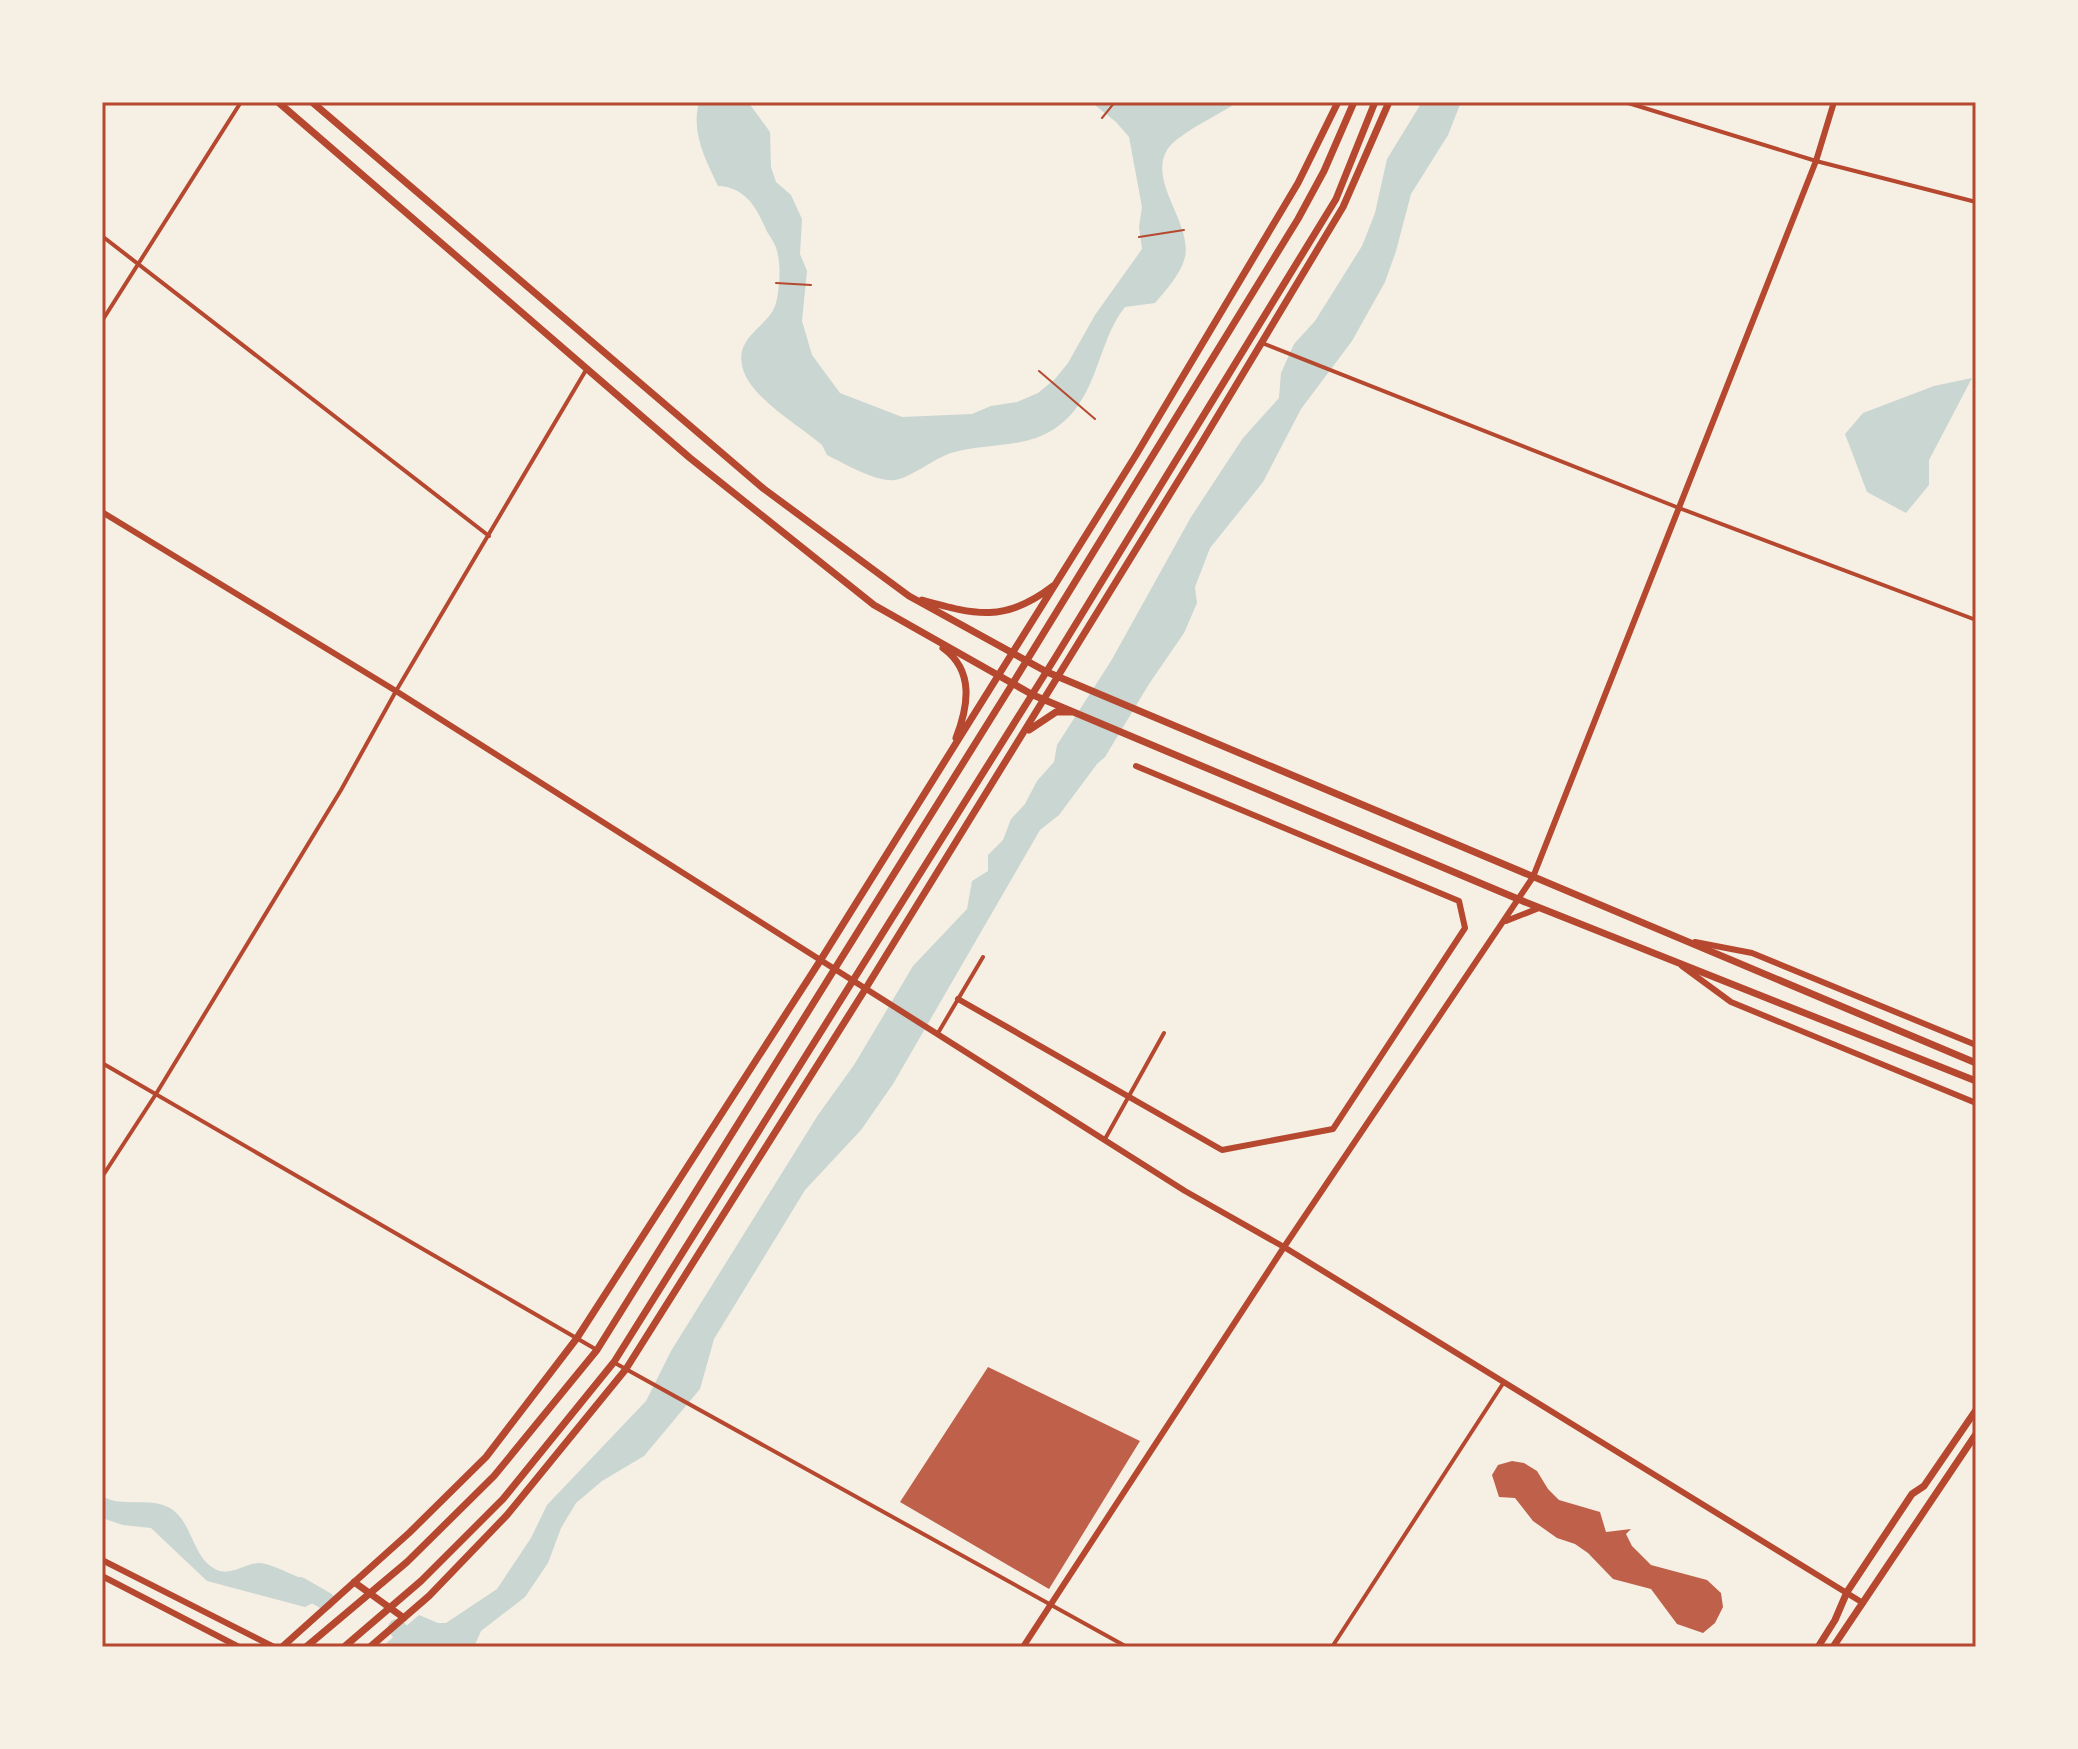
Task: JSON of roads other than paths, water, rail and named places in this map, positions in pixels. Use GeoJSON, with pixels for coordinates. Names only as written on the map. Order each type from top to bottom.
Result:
{"type":"FeatureCollection","features":[{"type":"Feature","properties":{"kind":"main road"},"geometry":{"type":"LineString","coordinates":[[278,102],[586,370],[735,494],[874,605],[948,652],[967,683],[963,720],[951,754]]}},
{"type":"Feature","properties":{"kind":"main road"},"geometry":{"type":"LineString","coordinates":[[312,102],[764,489],[909,596],[1059,677],[1976,1063]]}},
{"type":"Feature","properties":{"kind":"main road"},"geometry":{"type":"LineString","coordinates":[[282,1647],[486,1457],[577,1338],[999,677],[1227,305],[1298,183],[1338,102]]}},
{"type":"Feature","properties":{"kind":"main road"},"geometry":{"type":"LineString","coordinates":[[306,1647],[407,1562],[494,1476],[597,1350],[1298,219],[1324,171],[1354,102]]}},
{"type":"Feature","properties":{"kind":"main road"},"geometry":{"type":"LineString","coordinates":[[344,1647],[421,1581],[503,1499],[614,1362],[1047,672],[1336,199],[1375,102]]}},
{"type":"Feature","properties":{"kind":"main road"},"geometry":{"type":"LineString","coordinates":[[370,1647],[429,1596],[507,1515],[626,1369],[1059,677],[1343,207],[1389,102]]}},
{"type":"Feature","properties":{"kind":"main road"},"geometry":{"type":"LineString","coordinates":[[909,596],[962,611],[1010,611],[1024,607],[1057,582]]}},
{"type":"Feature","properties":{"kind":"main road"},"geometry":{"type":"LineString","coordinates":[[874,605],[1044,700],[1539,908],[1976,1081]]}},
{"type":"Feature","properties":{"kind":"main road"},"geometry":{"type":"LineString","coordinates":[[1022,735],[1056,712],[1073,712]]}},
{"type":"Feature","properties":{"kind":"main road"},"geometry":{"type":"LineString","coordinates":[[1818,1647],[1835,1620],[1847,1592],[1912,1494],[1924,1486],[1976,1410]]}},
{"type":"Feature","properties":{"kind":"main road"},"geometry":{"type":"LineString","coordinates":[[1833,1647],[1976,1434]]}},
{"type":"Feature","properties":{"kind":"main road"},"geometry":{"type":"LineString","coordinates":[[354,1582],[404,1618]]}},
{"type":"Feature","properties":{"kind":"street"},"geometry":{"type":"LineString","coordinates":[[102,321],[241,102]]}},
{"type":"Feature","properties":{"kind":"street"},"geometry":{"type":"LineString","coordinates":[[1625,102],[1816,161],[1976,202]]}},
{"type":"Feature","properties":{"kind":"street"},"geometry":{"type":"LineString","coordinates":[[1023,1647],[1284,1247],[1533,877],[1816,161],[1834,102]]}},
{"type":"Feature","properties":{"kind":"street"},"geometry":{"type":"LineString","coordinates":[[102,236],[489,536]]}},
{"type":"Feature","properties":{"kind":"street"},"geometry":{"type":"LineString","coordinates":[[1261,343],[1679,508],[1976,620]]}},
{"type":"Feature","properties":{"kind":"street"},"geometry":{"type":"LineString","coordinates":[[102,1177],[341,790],[586,370]]}},
{"type":"Feature","properties":{"kind":"street"},"geometry":{"type":"LineString","coordinates":[[102,512],[396,691],[1185,1191],[1284,1247],[1863,1603]]}},
{"type":"Feature","properties":{"kind":"street"},"geometry":{"type":"LineString","coordinates":[[958,999],[1222,1150],[1333,1129],[1465,928],[1459,901],[1136,766]]}},
{"type":"Feature","properties":{"kind":"street"},"geometry":{"type":"LineString","coordinates":[[1503,922],[1539,908]]}},
{"type":"Feature","properties":{"kind":"street"},"geometry":{"type":"LineString","coordinates":[[1681,940],[1752,953],[1976,1045]]}},
{"type":"Feature","properties":{"kind":"street"},"geometry":{"type":"LineString","coordinates":[[935,1031],[983,957]]}},
{"type":"Feature","properties":{"kind":"street"},"geometry":{"type":"LineString","coordinates":[[1673,959],[1731,1002],[1976,1103]]}},
{"type":"Feature","properties":{"kind":"street"},"geometry":{"type":"LineString","coordinates":[[1105,1139],[1164,1033]]}},
{"type":"Feature","properties":{"kind":"street"},"geometry":{"type":"LineString","coordinates":[[102,1063],[597,1350]]}},
{"type":"Feature","properties":{"kind":"street"},"geometry":{"type":"LineString","coordinates":[[614,1362],[1127,1647]]}},
{"type":"Feature","properties":{"kind":"street"},"geometry":{"type":"LineString","coordinates":[[1332,1647],[1504,1382]]}},
{"type":"Feature","properties":{"kind":"street"},"geometry":{"type":"LineString","coordinates":[[102,1560],[274,1647]]}},
{"type":"Feature","properties":{"kind":"street"},"geometry":{"type":"LineString","coordinates":[[102,1576],[239,1647]]}},
{"type":"Feature","properties":{"kind":"waterway"},"geometry":{"type":"LineString","coordinates":[[300,1586],[326,1601]]}},
{"type":"Feature","properties":{"kind":"waterway"},"geometry":{"type":"LineString","coordinates":[[397,1628],[413,1647]]}}]}
